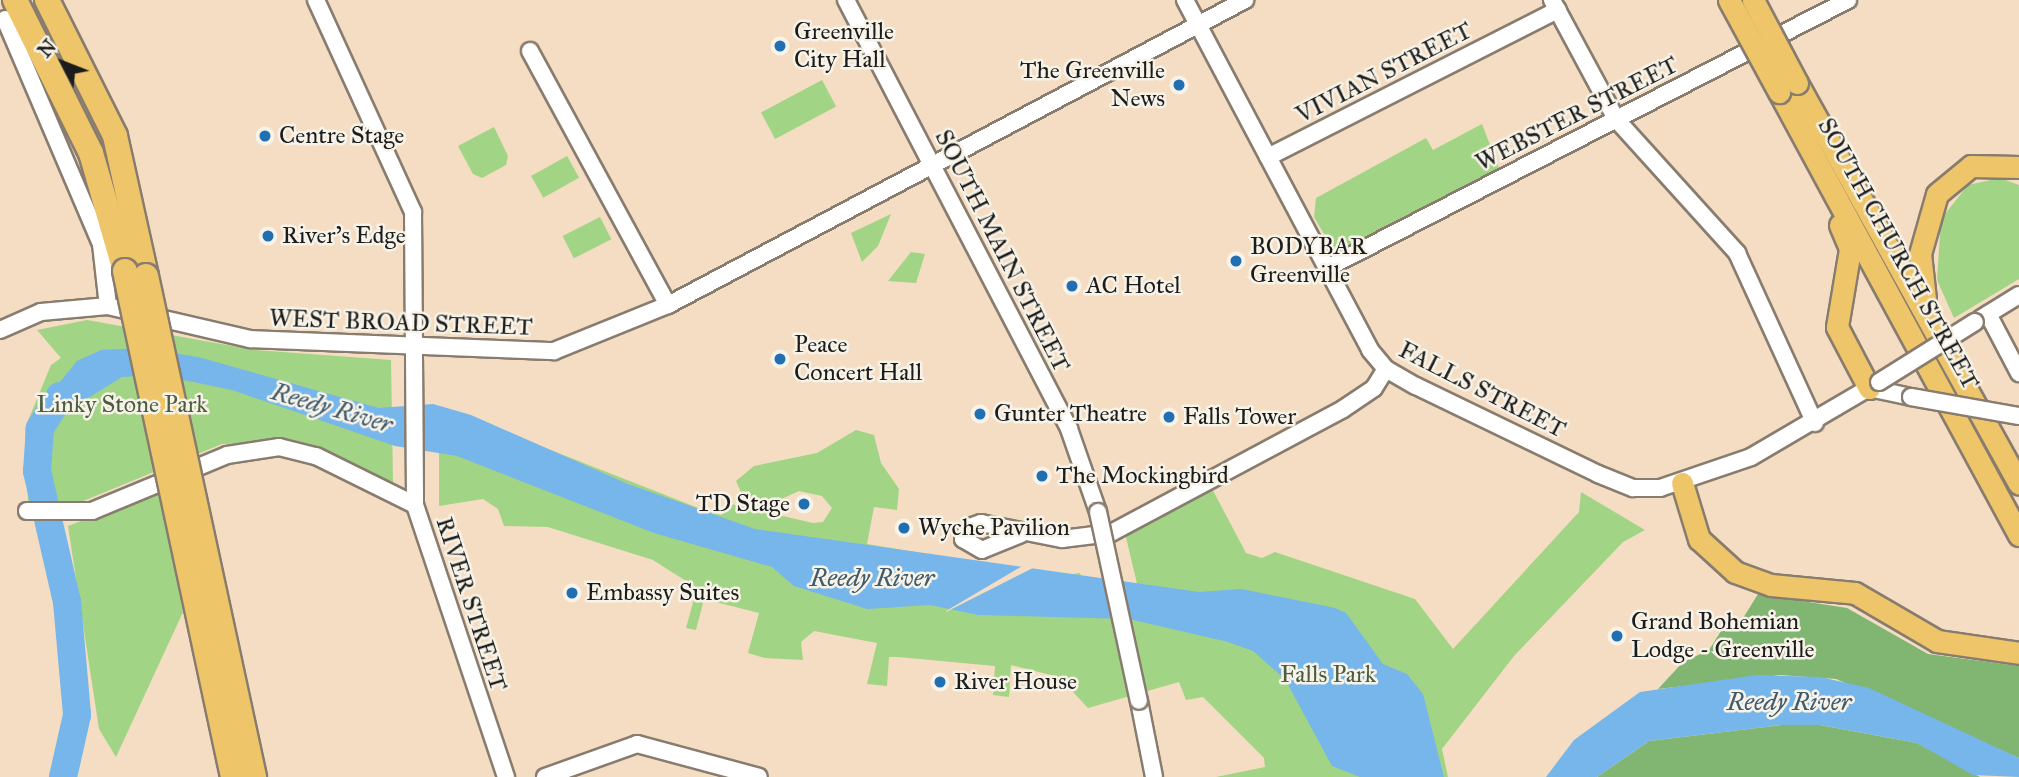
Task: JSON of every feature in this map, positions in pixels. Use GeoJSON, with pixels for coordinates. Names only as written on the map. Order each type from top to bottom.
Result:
{"type":"FeatureCollection","features":[{"type":"Feature","properties":{"kind":"highway"},"geometry":{"type":"LineString","coordinates":[[22,9],[91,153],[135,273],[254,777]]}},
{"type":"Feature","properties":{"kind":"highway"},"geometry":{"type":"LineString","coordinates":[[135,273],[233,777]]}},
{"type":"Feature","properties":{"kind":"main road","name":"SOUTH CHURCH STREET"},"geometry":{"type":"LineString","coordinates":[[1729,0],[1788,88],[1926,312],[2019,483]]}},
{"type":"Feature","properties":{"kind":"main road","name":"SOUTH CHURCH STREET"},"geometry":{"type":"LineString","coordinates":[[1753,0],[1810,151],[2019,535]]}},
{"type":"Feature","properties":{"kind":"main road"},"geometry":{"type":"LineString","coordinates":[[1810,151],[1850,249],[1837,327],[1874,385]]}},
{"type":"Feature","properties":{"kind":"main road"},"geometry":{"type":"LineString","coordinates":[[1926,312],[1920,254],[1937,194],[1970,166],[2019,167]]}},
{"type":"Feature","properties":{"kind":"main road"},"geometry":{"type":"LineString","coordinates":[[1682,483],[1699,538],[1735,572],[1771,585],[1855,593],[1937,641],[2019,653]]}},
{"type":"Feature","properties":{"kind":"street","name":"RIVER STREET"},"geometry":{"type":"LineString","coordinates":[[316,0],[413,212],[415,505],[506,777]]}},
{"type":"Feature","properties":{"kind":"street","name":"SOUTH MAIN STREET"},"geometry":{"type":"LineString","coordinates":[[846,0],[1069,429],[1098,512],[1154,777]]}},
{"type":"Feature","properties":{"kind":"street","name":"FALLS STREET"},"geometry":{"type":"LineString","coordinates":[[1185,0],[1327,268],[1386,369],[1633,488],[1682,483]]}},
{"type":"Feature","properties":{"kind":"street","name":"WEST BROAD STREET"},"geometry":{"type":"LineString","coordinates":[[0,330],[41,312],[108,306],[250,339],[415,348],[554,351],[668,305],[1245,0]]}},
{"type":"Feature","properties":{"kind":"street","name":"WEBSTER STREET"},"geometry":{"type":"LineString","coordinates":[[1327,268],[1848,0]]}},
{"type":"Feature","properties":{"kind":"street"},"geometry":{"type":"LineString","coordinates":[[1555,5],[1616,119],[1737,253],[1815,423]]}},
{"type":"Feature","properties":{"kind":"street","name":"VIVIAN STREET"},"geometry":{"type":"LineString","coordinates":[[1269,157],[1555,5]]}},
{"type":"Feature","properties":{"kind":"street"},"geometry":{"type":"LineString","coordinates":[[22,9],[101,244],[108,306]]}},
{"type":"Feature","properties":{"kind":"street"},"geometry":{"type":"LineString","coordinates":[[530,51],[668,305]]}},
{"type":"Feature","properties":{"kind":"street"},"geometry":{"type":"LineString","coordinates":[[1682,483],[1741,462],[1815,423],[2019,295]]}},
{"type":"Feature","properties":{"kind":"street"},"geometry":{"type":"LineString","coordinates":[[1981,318],[2019,373]]}},
{"type":"Feature","properties":{"kind":"street"},"geometry":{"type":"LineString","coordinates":[[1021,534],[1062,539],[1111,533],[1343,409],[1374,388],[1386,369]]}},
{"type":"Feature","properties":{"kind":"street"},"geometry":{"type":"LineString","coordinates":[[1874,385],[1911,397],[2019,416]]}},
{"type":"Feature","properties":{"kind":"street"},"geometry":{"type":"LineString","coordinates":[[27,511],[76,514],[227,455],[279,447],[316,456],[415,505]]}},
{"type":"Feature","properties":{"kind":"street"},"geometry":{"type":"LineString","coordinates":[[545,777],[637,744],[760,777]]}},
{"type":"Feature","properties":{"kind":"green space"},"geometry":{"type":"Polygon","coordinates":[[[822,80],[836,106],[775,139],[761,112],[822,80]]]}},
{"type":"Feature","properties":{"kind":"green space"},"geometry":{"type":"Polygon","coordinates":[[[1482,124],[1499,168],[1337,256],[1314,217],[1316,198],[1426,138],[1433,150],[1482,124]]]}},
{"type":"Feature","properties":{"kind":"green space"},"geometry":{"type":"Polygon","coordinates":[[[494,127],[508,156],[506,165],[482,178],[473,174],[458,146],[494,127]]]}},
{"type":"Feature","properties":{"kind":"green space"},"geometry":{"type":"Polygon","coordinates":[[[567,156],[579,178],[543,198],[531,176],[567,156]]]}},
{"type":"Feature","properties":{"kind":"green space"},"geometry":{"type":"Polygon","coordinates":[[[2000,178],[2019,185],[2019,279],[1954,318],[1937,280],[1941,219],[1968,185],[2000,178]]]}},
{"type":"Feature","properties":{"kind":"green space"},"geometry":{"type":"Polygon","coordinates":[[[891,214],[878,246],[862,262],[851,233],[891,214]]]}},
{"type":"Feature","properties":{"kind":"green space"},"geometry":{"type":"Polygon","coordinates":[[[600,217],[611,239],[574,258],[563,236],[600,217]]]}},
{"type":"Feature","properties":{"kind":"green space"},"geometry":{"type":"Polygon","coordinates":[[[911,252],[925,254],[916,283],[888,281],[911,252]]]}},
{"type":"Feature","properties":{"kind":"green space","name":"Linky Stone Park"},"geometry":{"type":"Polygon","coordinates":[[[87,320],[255,350],[391,360],[393,483],[287,442],[222,444],[71,506],[28,501],[25,428],[51,365],[61,358],[37,330],[87,320]]]}},
{"type":"Feature","properties":{"kind":"green space","name":"Falls Park"},"geometry":{"type":"Polygon","coordinates":[[[439,406],[706,511],[722,515],[727,503],[813,523],[823,522],[832,508],[822,496],[799,491],[777,501],[745,501],[736,481],[754,466],[817,453],[856,430],[874,435],[881,463],[899,489],[897,510],[874,507],[867,544],[1059,576],[1080,573],[1082,579],[1138,588],[1125,533],[1209,483],[1246,553],[1262,558],[1275,552],[1415,599],[1453,649],[1579,512],[1581,492],[1645,530],[1623,542],[1514,656],[1442,749],[1448,777],[1216,777],[1265,767],[1264,758],[1203,697],[1186,700],[1179,682],[1088,708],[1059,677],[1011,665],[1009,697],[993,695],[995,666],[889,657],[887,686],[867,684],[877,643],[814,631],[801,642],[803,660],[765,658],[748,653],[759,613],[704,599],[696,630],[686,628],[697,588],[653,560],[548,527],[504,526],[498,509],[483,499],[439,506],[439,406]]]}},
{"type":"Feature","properties":{"kind":"green space"},"geometry":{"type":"Polygon","coordinates":[[[159,491],[183,612],[116,757],[99,729],[68,526],[159,491]]]}},
{"type":"Feature","properties":{"kind":"green space"},"geometry":{"type":"Polygon","coordinates":[[[1758,594],[1847,608],[1928,654],[2019,666],[2019,758],[1836,679],[1780,675],[1658,689],[1683,662],[1709,650],[1721,631],[1735,631],[1758,594]]]}},
{"type":"Feature","properties":{"kind":"green space"},"geometry":{"type":"Polygon","coordinates":[[[1782,725],[1820,725],[1917,743],[1980,777],[1597,777],[1649,741],[1782,725]]]}},
{"type":"Feature","properties":{"kind":"water","name":"Reedy River"},"geometry":{"type":"Polygon","coordinates":[[[142,348],[198,357],[379,408],[433,404],[471,415],[628,484],[755,529],[1199,592],[1241,589],[1335,608],[1346,613],[1383,664],[1407,674],[1423,694],[1444,777],[1360,777],[1332,766],[1285,679],[1253,651],[1228,642],[1129,619],[978,615],[930,605],[867,609],[794,586],[772,567],[654,533],[457,456],[395,446],[232,390],[159,375],[122,377],[40,428],[39,408],[77,361],[101,350],[142,348]]]}},
{"type":"Feature","properties":{"kind":"water"},"geometry":{"type":"Polygon","coordinates":[[[1757,675],[1820,677],[1869,688],[2019,758],[2019,777],[1973,775],[1917,743],[1820,725],[1782,725],[1649,741],[1597,777],[1546,777],[1574,740],[1640,692],[1757,675]]]}},
{"type":"Feature","properties":{"kind":"pier"},"geometry":{"type":"Polygon","coordinates":[[[1024,565],[1035,567],[946,612],[946,611],[1024,565]]]}},
{"type":"Feature","properties":{"kind":"waterway","name":"Reedy River"},"geometry":{"type":"LineString","coordinates":[[60,396],[40,428],[37,471],[67,602],[77,715],[63,777]]}},
{"type":"Feature","properties":{"kind":"place","name":"Greenville City Hall"},"geometry":{"type":"Point","coordinates":[780,46]}},
{"type":"Feature","properties":{"kind":"place","name":"The Greenville News"},"geometry":{"type":"Point","coordinates":[1179,85]}},
{"type":"Feature","properties":{"kind":"place","name":"Centre Stage"},"geometry":{"type":"Point","coordinates":[265,136]}},
{"type":"Feature","properties":{"kind":"place","name":"River's Edge"},"geometry":{"type":"Point","coordinates":[268,236]}},
{"type":"Feature","properties":{"kind":"place","name":"BODYBAR Greenville"},"geometry":{"type":"Point","coordinates":[1236,261]}},
{"type":"Feature","properties":{"kind":"place","name":"AC Hotel"},"geometry":{"type":"Point","coordinates":[1072,286]}},
{"type":"Feature","properties":{"kind":"place","name":"Peace Concert Hall"},"geometry":{"type":"Point","coordinates":[780,359]}},
{"type":"Feature","properties":{"kind":"place","name":"Gunter Theatre"},"geometry":{"type":"Point","coordinates":[980,414]}},
{"type":"Feature","properties":{"kind":"place","name":"Falls Tower"},"geometry":{"type":"Point","coordinates":[1169,417]}},
{"type":"Feature","properties":{"kind":"place","name":"The Mockingbird"},"geometry":{"type":"Point","coordinates":[1042,476]}},
{"type":"Feature","properties":{"kind":"place","name":"TD Stage"},"geometry":{"type":"Point","coordinates":[804,504]}},
{"type":"Feature","properties":{"kind":"place","name":"Wyche Pavilion"},"geometry":{"type":"Point","coordinates":[904,528]}},
{"type":"Feature","properties":{"kind":"place","name":"Embassy Suites"},"geometry":{"type":"Point","coordinates":[572,593]}},
{"type":"Feature","properties":{"kind":"place","name":"Grand Bohemian Lodge - Greenville"},"geometry":{"type":"Point","coordinates":[1617,636]}},
{"type":"Feature","properties":{"kind":"place","name":"River House"},"geometry":{"type":"Point","coordinates":[940,682]}}]}
